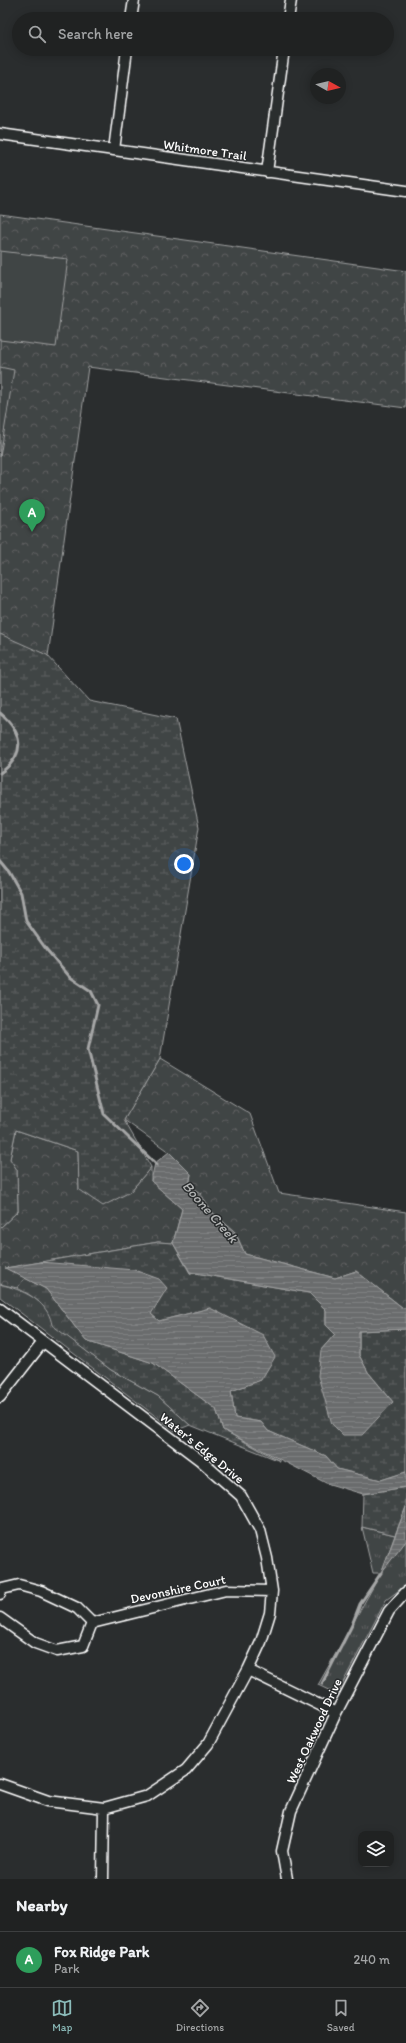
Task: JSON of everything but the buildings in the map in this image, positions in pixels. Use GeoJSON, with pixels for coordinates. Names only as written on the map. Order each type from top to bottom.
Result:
{"type":"FeatureCollection","features":[{"type":"Feature","properties":{"kind":"street"},"geometry":{"type":"LineString","coordinates":[[132,12],[134,0]]}},
{"type":"Feature","properties":{"kind":"street"},"geometry":{"type":"LineString","coordinates":[[289,12],[291,0]]}},
{"type":"Feature","properties":{"kind":"street"},"geometry":{"type":"LineString","coordinates":[[114,150],[126,56]]}},
{"type":"Feature","properties":{"kind":"street"},"geometry":{"type":"LineString","coordinates":[[267,172],[283,56]]}},
{"type":"Feature","properties":{"kind":"street","name":"Whitmore Trail"},"geometry":{"type":"LineString","coordinates":[[0,134],[406,191]]}},
{"type":"Feature","properties":{"kind":"street","name":"Water’s Edge Drive"},"geometry":{"type":"LineString","coordinates":[[0,1309],[200,1460],[241,1496],[260,1530],[267,1558],[272,1591],[268,1621],[261,1642],[248,1670],[208,1744],[186,1770],[147,1796],[104,1808]]}},
{"type":"Feature","properties":{"kind":"street"},"geometry":{"type":"LineString","coordinates":[[0,1397],[43,1342]]}},
{"type":"Feature","properties":{"kind":"street"},"geometry":{"type":"LineString","coordinates":[[0,1594],[2,1589],[19,1585],[41,1591],[77,1608],[92,1622],[83,1646],[57,1652],[35,1643],[0,1618]]}},
{"type":"Feature","properties":{"kind":"street","name":"Devonshire Court"},"geometry":{"type":"LineString","coordinates":[[92,1622],[226,1590],[272,1591]]}},
{"type":"Feature","properties":{"kind":"street","name":"West Oakwood Drive"},"geometry":{"type":"LineString","coordinates":[[287,1879],[282,1851],[291,1811],[336,1712],[389,1611],[395,1602],[406,1592]]}},
{"type":"Feature","properties":{"kind":"street"},"geometry":{"type":"LineString","coordinates":[[248,1670],[336,1712]]}},
{"type":"Feature","properties":{"kind":"street"},"geometry":{"type":"LineString","coordinates":[[1,1788],[48,1801],[104,1808],[103,1879]]}},
{"type":"Feature","properties":{"kind":"green space"},"geometry":{"type":"Polygon","coordinates":[[[0,214],[406,271],[406,408],[88,367],[0,1003],[0,214]]]}},
{"type":"Feature","properties":{"kind":"green space"},"geometry":{"type":"Polygon","coordinates":[[[0,251],[68,259],[56,347],[0,340],[0,251]]]}},
{"type":"Feature","properties":{"kind":"green space"},"geometry":{"type":"Polygon","coordinates":[[[0,367],[14,370],[0,457],[0,367]]]}},
{"type":"Feature","properties":{"kind":"green space"},"geometry":{"type":"Polygon","coordinates":[[[0,634],[47,655],[89,701],[176,719],[199,827],[160,1059],[124,1120],[151,1167],[130,1192],[103,1206],[79,1190],[78,1151],[16,1130],[10,1159],[17,1170],[18,1211],[0,1228],[0,634]]]}},
{"type":"Feature","properties":{"kind":"green space"},"geometry":{"type":"Polygon","coordinates":[[[160,1059],[250,1114],[279,1193],[406,1212],[406,1308],[403,1308],[356,1271],[335,1278],[245,1254],[235,1232],[213,1213],[200,1193],[189,1186],[191,1174],[169,1152],[124,1120],[160,1059]]]}},
{"type":"Feature","properties":{"kind":"green space"},"geometry":{"type":"Polygon","coordinates":[[[16,1130],[78,1151],[79,1190],[130,1192],[151,1167],[151,1181],[182,1209],[173,1243],[158,1242],[6,1268],[25,1278],[17,1288],[0,1284],[0,1228],[18,1211],[17,1170],[10,1159],[16,1130]]]}},
{"type":"Feature","properties":{"kind":"green space"},"geometry":{"type":"Polygon","coordinates":[[[158,1242],[173,1243],[191,1275],[190,1272],[309,1293],[326,1310],[326,1325],[335,1334],[321,1350],[393,1402],[368,1372],[359,1355],[359,1331],[406,1329],[406,1472],[381,1480],[337,1469],[326,1456],[268,1431],[261,1422],[235,1418],[231,1391],[261,1380],[210,1308],[159,1321],[151,1314],[41,1262],[158,1242]]]}},
{"type":"Feature","properties":{"kind":"green space"},"geometry":{"type":"Polygon","coordinates":[[[25,1278],[46,1289],[86,1341],[153,1363],[216,1409],[223,1430],[280,1461],[190,1425],[158,1396],[111,1370],[52,1325],[48,1312],[44,1307],[29,1294],[17,1288],[25,1278]]]}},
{"type":"Feature","properties":{"kind":"green space"},"geometry":{"type":"Polygon","coordinates":[[[0,1284],[17,1289],[33,1297],[46,1309],[53,1325],[111,1370],[158,1396],[190,1425],[175,1431],[0,1297],[0,1284]]]}},
{"type":"Feature","properties":{"kind":"green space"},"geometry":{"type":"Polygon","coordinates":[[[406,1487],[406,1507],[395,1535],[362,1527],[363,1494],[406,1487]]]}},
{"type":"Feature","properties":{"kind":"green space"},"geometry":{"type":"Polygon","coordinates":[[[362,1527],[395,1535],[382,1571],[406,1541],[406,1585],[386,1600],[337,1694],[318,1685],[381,1573],[373,1573],[362,1527]]]}},
{"type":"Feature","properties":{"kind":"water","name":"Boone Creek"},"geometry":{"type":"Polygon","coordinates":[[[169,1152],[191,1174],[189,1186],[200,1193],[213,1213],[235,1232],[245,1254],[335,1278],[356,1271],[403,1308],[406,1308],[406,1329],[359,1331],[359,1355],[368,1372],[393,1402],[362,1435],[343,1435],[332,1424],[318,1376],[321,1350],[335,1334],[326,1325],[326,1310],[309,1293],[190,1272],[173,1243],[182,1209],[151,1181],[155,1163],[169,1152]]]}},
{"type":"Feature","properties":{"kind":"water"},"geometry":{"type":"Polygon","coordinates":[[[41,1262],[134,1270],[159,1279],[167,1288],[151,1314],[159,1321],[210,1308],[263,1335],[275,1357],[261,1380],[231,1391],[235,1418],[261,1422],[268,1431],[326,1456],[337,1469],[381,1480],[406,1472],[406,1487],[363,1494],[326,1483],[223,1430],[216,1409],[153,1363],[86,1341],[46,1289],[5,1268],[41,1262]]]}},
{"type":"Feature","properties":{"kind":"water"},"geometry":{"type":"Polygon","coordinates":[[[406,1507],[406,1541],[381,1573],[406,1507]]]}},
{"type":"Feature","properties":{"kind":"waterway"},"geometry":{"type":"LineString","coordinates":[[0,713],[14,728],[19,743],[15,758],[9,766],[0,773]]}},
{"type":"Feature","properties":{"kind":"waterway"},"geometry":{"type":"LineString","coordinates":[[0,861],[9,872],[21,893],[26,921],[46,949],[70,977],[91,991],[98,1005],[88,1049],[104,1114],[157,1165]]}},
{"type":"Feature","properties":{"kind":"waterway"},"geometry":{"type":"LineString","coordinates":[[322,1684],[352,1625],[360,1604],[381,1573]]}},
{"type":"Feature","properties":{"kind":"place","name":"Fox Ridge Park"},"geometry":{"type":"Point","coordinates":[32,532]}}]}
